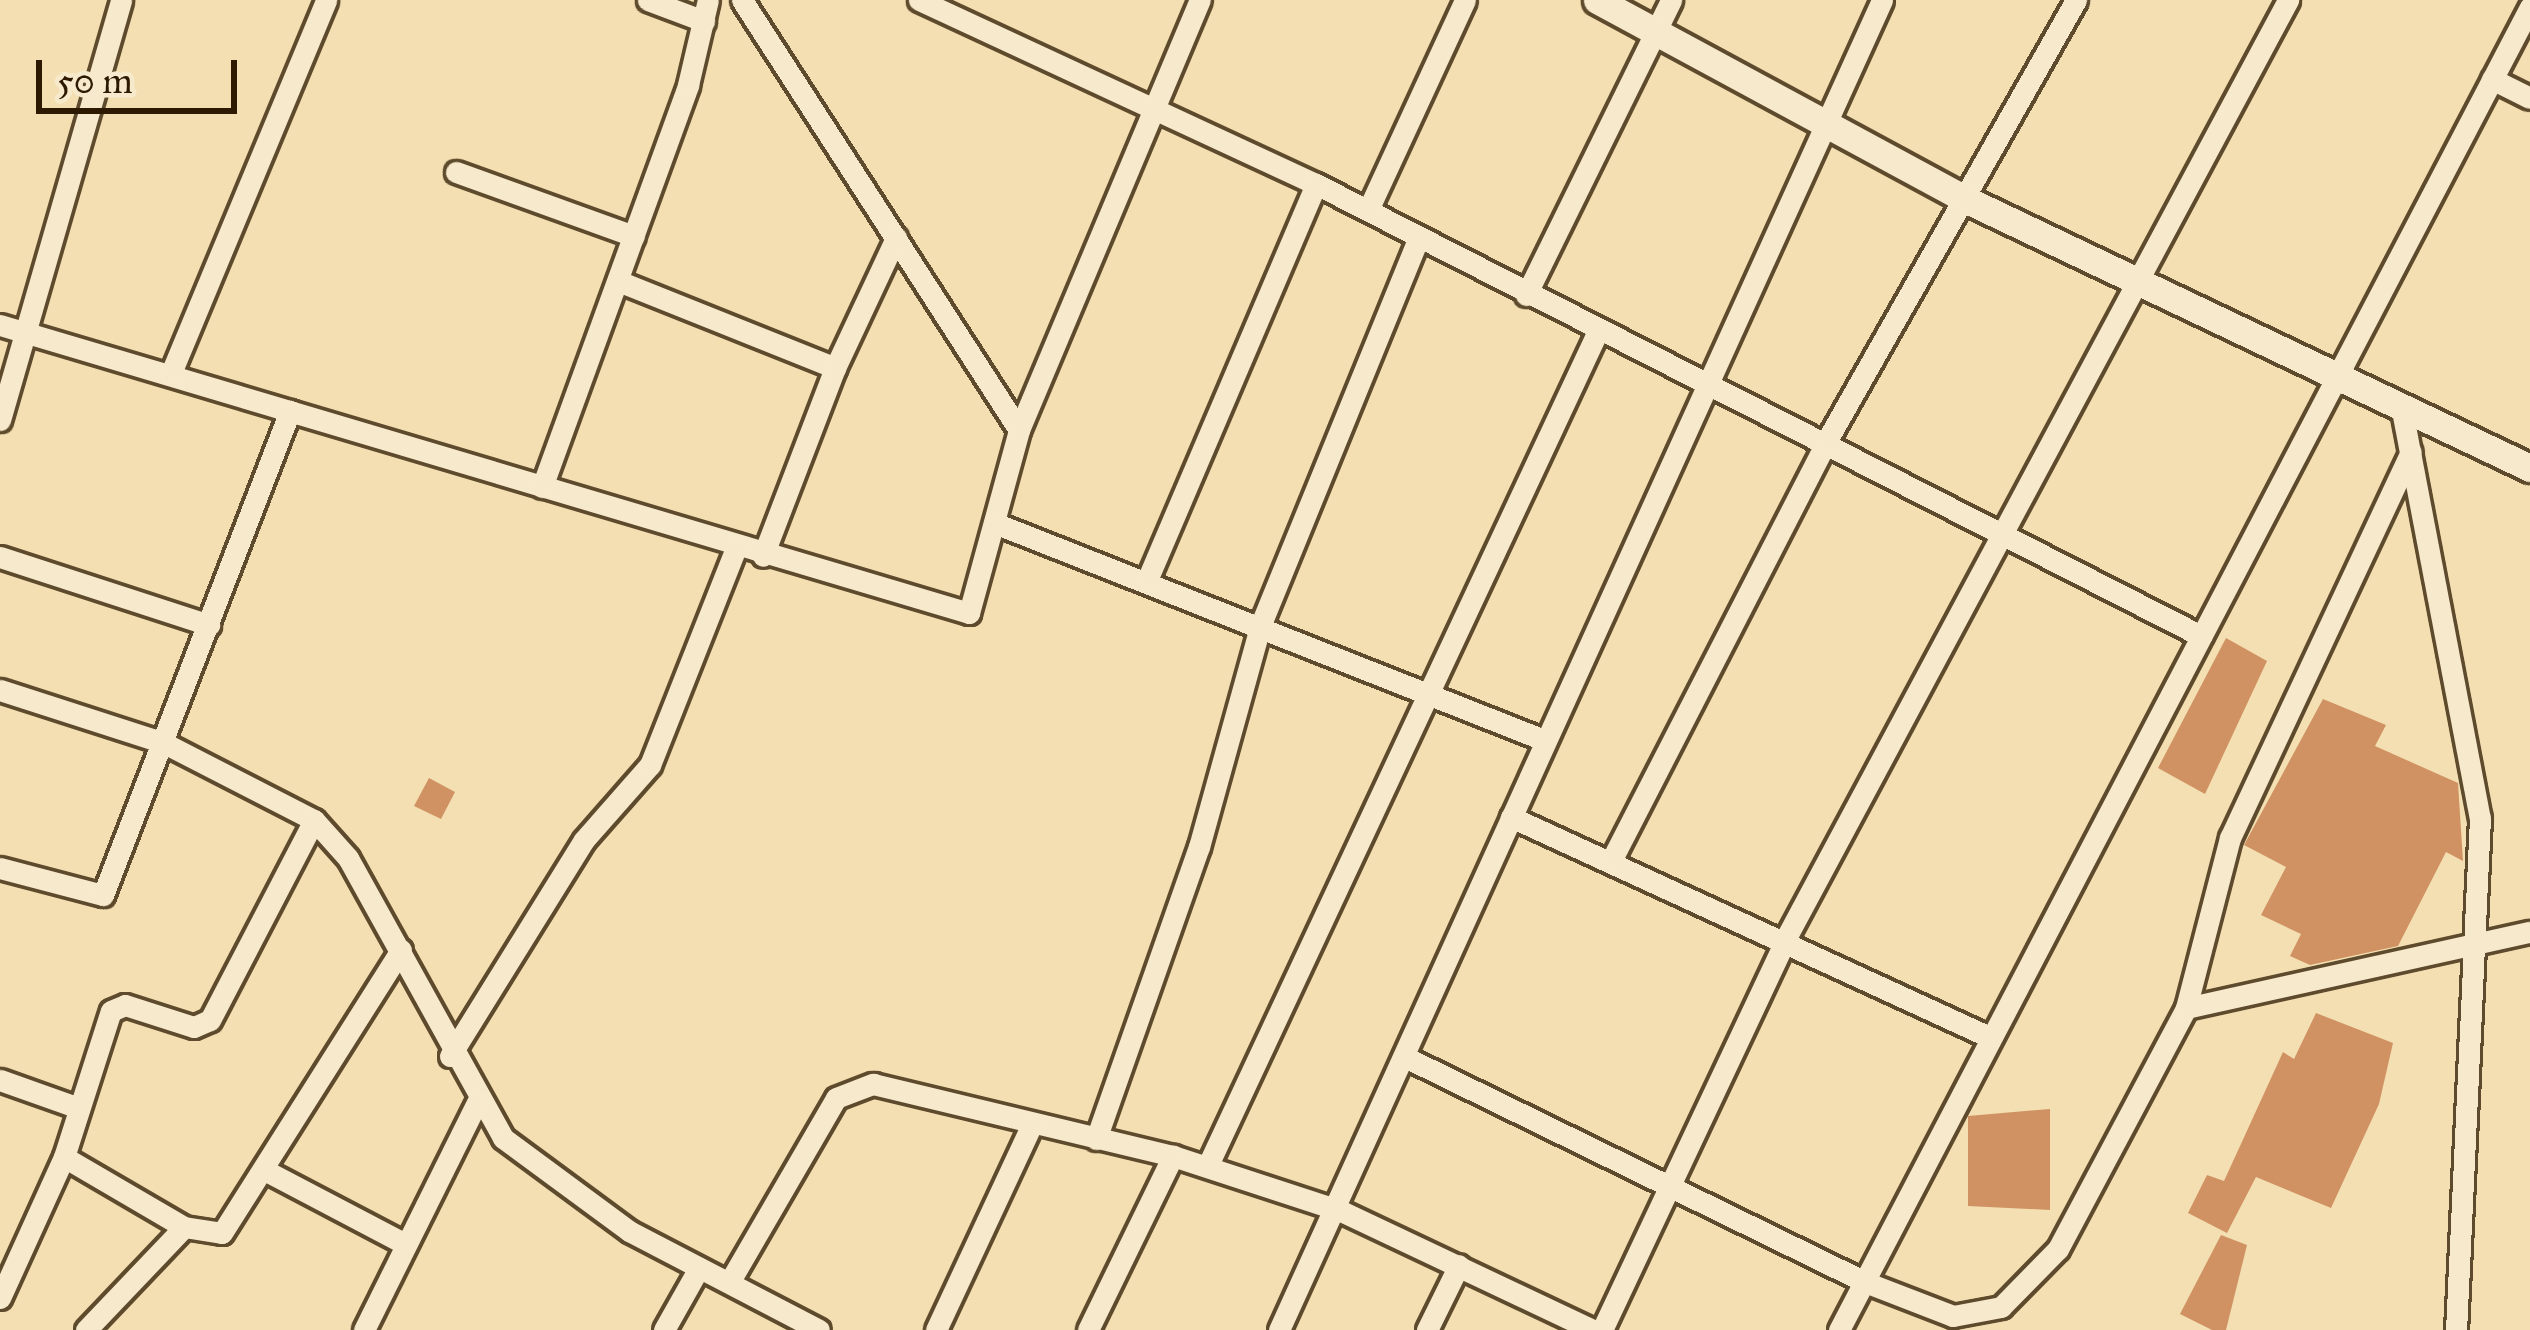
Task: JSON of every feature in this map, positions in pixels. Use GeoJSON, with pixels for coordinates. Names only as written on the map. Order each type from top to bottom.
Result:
{"type":"FeatureCollection","features":[{"type":"Feature","properties":{"kind":"street"},"geometry":{"type":"LineString","coordinates":[[0,420],[121,0]]}},
{"type":"Feature","properties":{"kind":"street"},"geometry":{"type":"LineString","coordinates":[[171,373],[326,0]]}},
{"type":"Feature","properties":{"kind":"street"},"geometry":{"type":"LineString","coordinates":[[542,487],[634,236],[706,11],[648,0]]}},
{"type":"Feature","properties":{"kind":"street"},"geometry":{"type":"LineString","coordinates":[[742,0],[1019,430]]}},
{"type":"Feature","properties":{"kind":"street"},"geometry":{"type":"LineString","coordinates":[[920,0],[1316,184],[1597,333],[1826,442],[2201,636]]}},
{"type":"Feature","properties":{"kind":"street"},"geometry":{"type":"LineString","coordinates":[[0,325],[171,373],[956,615],[979,604],[1019,430],[1200,0]]}},
{"type":"Feature","properties":{"kind":"street"},"geometry":{"type":"LineString","coordinates":[[1368,210],[1465,0]]}},
{"type":"Feature","properties":{"kind":"street"},"geometry":{"type":"LineString","coordinates":[[1597,0],[1971,202],[2142,278],[2530,468]]}},
{"type":"Feature","properties":{"kind":"street"},"geometry":{"type":"LineString","coordinates":[[1526,295],[1671,0]]}},
{"type":"Feature","properties":{"kind":"street"},"geometry":{"type":"LineString","coordinates":[[1279,1330],[1341,1211],[1511,817],[1539,738],[1882,0]]}},
{"type":"Feature","properties":{"kind":"street"},"geometry":{"type":"LineString","coordinates":[[1613,857],[1826,442],[1971,202],[2076,0]]}},
{"type":"Feature","properties":{"kind":"street"},"geometry":{"type":"LineString","coordinates":[[730,1281],[850,1085],[1208,1166],[1341,1211],[1598,1330],[1787,936],[2008,536],[2288,0]]}},
{"type":"Feature","properties":{"kind":"street"},"geometry":{"type":"LineString","coordinates":[[1839,1330],[1985,1034],[2201,636],[2530,7]]}},
{"type":"Feature","properties":{"kind":"street"},"geometry":{"type":"LineString","coordinates":[[2492,80],[2530,98]]}},
{"type":"Feature","properties":{"kind":"street"},"geometry":{"type":"LineString","coordinates":[[456,172],[634,236]]}},
{"type":"Feature","properties":{"kind":"street"},"geometry":{"type":"LineString","coordinates":[[1148,578],[1316,184]]}},
{"type":"Feature","properties":{"kind":"street"},"geometry":{"type":"LineString","coordinates":[[1096,1139],[1199,847],[1261,624],[1419,237]]}},
{"type":"Feature","properties":{"kind":"street"},"geometry":{"type":"LineString","coordinates":[[763,556],[835,368],[896,238]]}},
{"type":"Feature","properties":{"kind":"street"},"geometry":{"type":"LineString","coordinates":[[618,281],[835,368]]}},
{"type":"Feature","properties":{"kind":"street"},"geometry":{"type":"LineString","coordinates":[[1208,1166],[1434,696],[1597,333]]}},
{"type":"Feature","properties":{"kind":"street"},"geometry":{"type":"LineString","coordinates":[[2402,405],[2480,818],[2478,944],[2456,1330]]}},
{"type":"Feature","properties":{"kind":"street"},"geometry":{"type":"LineString","coordinates":[[0,868],[97,900],[164,743],[290,411]]}},
{"type":"Feature","properties":{"kind":"street"},"geometry":{"type":"LineString","coordinates":[[1405,1057],[1667,1189],[1865,1282],[1953,1316],[1981,1316],[2030,1288],[2186,1008],[2230,838],[2411,452]]}},
{"type":"Feature","properties":{"kind":"street"},"geometry":{"type":"LineString","coordinates":[[998,524],[1148,578],[1539,738]]}},
{"type":"Feature","properties":{"kind":"street"},"geometry":{"type":"LineString","coordinates":[[450,1056],[584,840],[650,765],[736,548]]}},
{"type":"Feature","properties":{"kind":"street"},"geometry":{"type":"LineString","coordinates":[[0,557],[208,625]]}},
{"type":"Feature","properties":{"kind":"street"},"geometry":{"type":"LineString","coordinates":[[0,690],[164,743],[314,820],[401,950],[477,1102],[537,1167],[629,1231],[819,1330]]}},
{"type":"Feature","properties":{"kind":"street"},"geometry":{"type":"LineString","coordinates":[[1511,817],[1613,857],[1787,936],[1985,1034]]}},
{"type":"Feature","properties":{"kind":"street"},"geometry":{"type":"LineString","coordinates":[[1,1294],[64,1157],[117,1006],[194,1028],[210,1020],[314,820]]}},
{"type":"Feature","properties":{"kind":"street"},"geometry":{"type":"LineString","coordinates":[[2186,1008],[2530,932]]}},
{"type":"Feature","properties":{"kind":"street"},"geometry":{"type":"LineString","coordinates":[[64,1157],[184,1226],[212,1234],[233,1226],[270,1173],[401,950]]}},
{"type":"Feature","properties":{"kind":"street"},"geometry":{"type":"LineString","coordinates":[[0,1080],[79,1108]]}},
{"type":"Feature","properties":{"kind":"street"},"geometry":{"type":"LineString","coordinates":[[364,1330],[477,1102]]}},
{"type":"Feature","properties":{"kind":"street"},"geometry":{"type":"LineString","coordinates":[[936,1330],[1032,1124]]}},
{"type":"Feature","properties":{"kind":"street"},"geometry":{"type":"LineString","coordinates":[[1088,1330],[1173,1156]]}},
{"type":"Feature","properties":{"kind":"street"},"geometry":{"type":"LineString","coordinates":[[270,1173],[405,1244]]}},
{"type":"Feature","properties":{"kind":"street"},"geometry":{"type":"LineString","coordinates":[[86,1330],[184,1226]]}},
{"type":"Feature","properties":{"kind":"street"},"geometry":{"type":"LineString","coordinates":[[664,1330],[689,1262]]}},
{"type":"Feature","properties":{"kind":"street"},"geometry":{"type":"LineString","coordinates":[[1427,1330],[1459,1265]]}},
{"type":"Feature","properties":{"kind":"building"},"geometry":{"type":"Polygon","coordinates":[[[2226,638],[2267,661],[2205,794],[2158,768],[2226,638]]]}},
{"type":"Feature","properties":{"kind":"building"},"geometry":{"type":"Polygon","coordinates":[[[2323,699],[2386,725],[2375,746],[2458,783],[2463,861],[2446,852],[2398,946],[2310,965],[2290,956],[2301,934],[2261,915],[2286,867],[2244,845],[2323,699]]]}},
{"type":"Feature","properties":{"kind":"building"},"geometry":{"type":"Polygon","coordinates":[[[429,778],[455,792],[441,819],[414,806],[429,778]]]}},
{"type":"Feature","properties":{"kind":"building"},"geometry":{"type":"Polygon","coordinates":[[[2316,1013],[2393,1043],[2379,1104],[2331,1208],[2256,1177],[2227,1233],[2188,1213],[2207,1175],[2224,1181],[2283,1052],[2294,1059],[2316,1013]]]}},
{"type":"Feature","properties":{"kind":"building"},"geometry":{"type":"Polygon","coordinates":[[[2050,1109],[2050,1210],[1968,1206],[1968,1116],[2050,1109]]]}},
{"type":"Feature","properties":{"kind":"building"},"geometry":{"type":"Polygon","coordinates":[[[2221,1235],[2247,1245],[2226,1330],[2212,1330],[2180,1314],[2221,1235]]]}}]}
